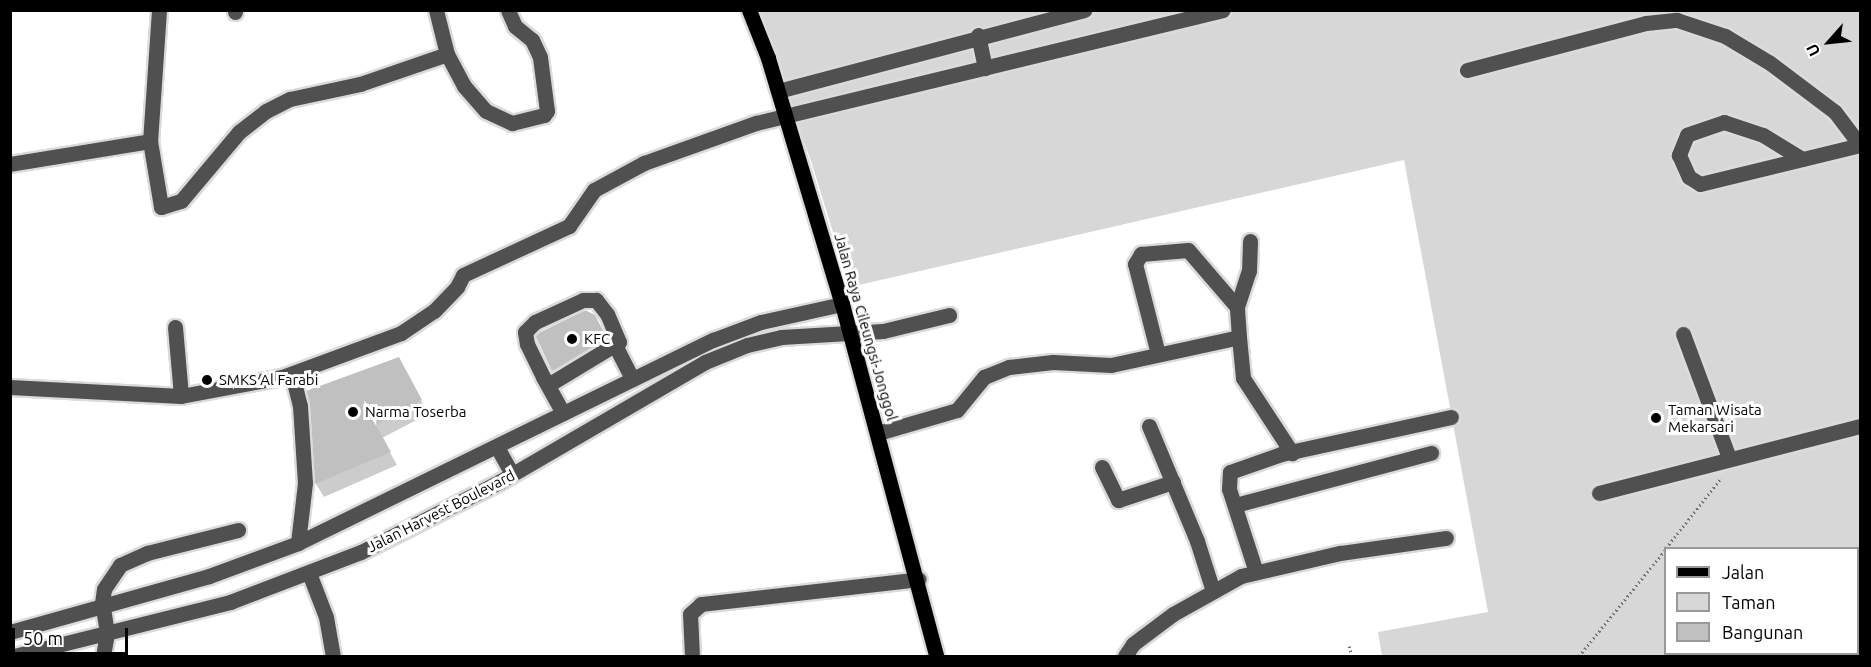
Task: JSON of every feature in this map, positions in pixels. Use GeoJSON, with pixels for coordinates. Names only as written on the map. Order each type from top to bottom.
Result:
{"type":"FeatureCollection","features":[{"type":"Feature","properties":{"kind":"main road","name":"Jalan Raya Cileungsi-Jonggol"},"geometry":{"type":"LineString","coordinates":[[749,10],[786,116],[842,304],[918,579],[936,657]]}},
{"type":"Feature","properties":{"kind":"street"},"geometry":{"type":"LineString","coordinates":[[159,10],[150,141],[159,204],[166,208],[181,201],[239,132],[266,111],[290,99],[360,84],[447,54]]}},
{"type":"Feature","properties":{"kind":"street"},"geometry":{"type":"LineString","coordinates":[[436,10],[447,54],[477,102],[495,117],[512,123],[544,115],[547,111],[540,57],[532,40],[515,26],[508,10]]}},
{"type":"Feature","properties":{"kind":"street"},"geometry":{"type":"LineString","coordinates":[[778,91],[978,35],[1084,10]]}},
{"type":"Feature","properties":{"kind":"street"},"geometry":{"type":"LineString","coordinates":[[10,387],[182,396],[216,393],[292,374],[401,333],[434,311],[467,272],[569,226],[594,190],[609,181],[688,147],[786,116],[826,109],[1223,10]]}},
{"type":"Feature","properties":{"kind":"street"},"geometry":{"type":"LineString","coordinates":[[1467,70],[1646,23],[1677,20],[1725,36],[1770,63],[1835,112],[1860,145],[1700,184],[1689,177],[1679,155],[1687,135],[1724,122],[1763,135],[1802,159]]}},
{"type":"Feature","properties":{"kind":"street"},"geometry":{"type":"LineString","coordinates":[[978,35],[985,68]]}},
{"type":"Feature","properties":{"kind":"street"},"geometry":{"type":"LineString","coordinates":[[10,164],[150,141]]}},
{"type":"Feature","properties":{"kind":"street"},"geometry":{"type":"LineString","coordinates":[[1250,241],[1249,271],[1237,307],[1243,378],[1292,453]]}},
{"type":"Feature","properties":{"kind":"street"},"geometry":{"type":"LineString","coordinates":[[1158,354],[1135,264],[1141,254],[1188,250],[1237,307]]}},
{"type":"Feature","properties":{"kind":"street"},"geometry":{"type":"LineString","coordinates":[[563,413],[526,344],[525,332],[535,322],[582,300],[596,300],[618,336],[616,347],[632,379]]}},
{"type":"Feature","properties":{"kind":"street"},"geometry":{"type":"LineString","coordinates":[[10,632],[102,603],[209,576],[298,543],[713,340],[761,322],[842,304]]}},
{"type":"Feature","properties":{"kind":"street","name":"Jalan Harvest Boulevard"},"geometry":{"type":"LineString","coordinates":[[14,657],[230,602],[360,552],[512,474],[718,356],[780,337],[883,331],[949,315]]}},
{"type":"Feature","properties":{"kind":"street"},"geometry":{"type":"LineString","coordinates":[[176,327],[182,396]]}},
{"type":"Feature","properties":{"kind":"street"},"geometry":{"type":"LineString","coordinates":[[1683,334],[1729,458]]}},
{"type":"Feature","properties":{"kind":"street"},"geometry":{"type":"LineString","coordinates":[[878,433],[957,410],[984,377],[1010,367],[1053,362],[1111,365],[1239,336]]}},
{"type":"Feature","properties":{"kind":"street"},"geometry":{"type":"LineString","coordinates":[[548,385],[616,347]]}},
{"type":"Feature","properties":{"kind":"street"},"geometry":{"type":"LineString","coordinates":[[292,374],[300,406],[305,483],[298,543]]}},
{"type":"Feature","properties":{"kind":"street"},"geometry":{"type":"LineString","coordinates":[[1256,572],[1228,480],[1230,472],[1292,453],[1451,417]]}},
{"type":"Feature","properties":{"kind":"street"},"geometry":{"type":"LineString","coordinates":[[1149,426],[1173,482],[1213,591]]}},
{"type":"Feature","properties":{"kind":"street"},"geometry":{"type":"LineString","coordinates":[[1599,493],[1860,426]]}},
{"type":"Feature","properties":{"kind":"street"},"geometry":{"type":"LineString","coordinates":[[497,447],[512,474]]}},
{"type":"Feature","properties":{"kind":"street"},"geometry":{"type":"LineString","coordinates":[[1235,505],[1431,453]]}},
{"type":"Feature","properties":{"kind":"street"},"geometry":{"type":"LineString","coordinates":[[1102,467],[1118,500],[1173,482]]}},
{"type":"Feature","properties":{"kind":"street"},"geometry":{"type":"LineString","coordinates":[[103,657],[107,633],[102,603],[109,579],[126,561],[238,530]]}},
{"type":"Feature","properties":{"kind":"street"},"geometry":{"type":"LineString","coordinates":[[1125,657],[1148,632],[1213,591],[1256,572],[1340,553],[1446,538]]}},
{"type":"Feature","properties":{"kind":"street"},"geometry":{"type":"LineString","coordinates":[[309,573],[326,617],[333,657]]}},
{"type":"Feature","properties":{"kind":"street"},"geometry":{"type":"LineString","coordinates":[[692,657],[690,614],[701,604],[918,579]]}},
{"type":"Feature","properties":{"kind":"path"},"geometry":{"type":"LineString","coordinates":[[1668,547],[1722,477],[1729,458]]}},
{"type":"Feature","properties":{"kind":"path"},"geometry":{"type":"LineString","coordinates":[[1580,657],[1664,552]]}},
{"type":"Feature","properties":{"kind":"path"},"geometry":{"type":"LineString","coordinates":[[1350,646],[1352,657]]}},
{"type":"Feature","properties":{"kind":"green space","name":"Taman Wisata Mekarsari"},"geometry":{"type":"Polygon","coordinates":[[[756,11],[1860,11],[1860,656],[1382,656],[1378,632],[1488,612],[1404,160],[850,287],[811,161],[756,11]]]}},
{"type":"Feature","properties":{"kind":"building","name":"KFC"},"geometry":{"type":"Polygon","coordinates":[[[585,310],[595,315],[607,338],[552,371],[535,335],[585,310]]]}},
{"type":"Feature","properties":{"kind":"building","name":"Narma Toserba"},"geometry":{"type":"Polygon","coordinates":[[[399,357],[422,400],[376,425],[391,452],[315,484],[306,391],[399,357]]]}},
{"type":"Feature","properties":{"kind":"place","name":"KFC"},"geometry":{"type":"Point","coordinates":[572,339]}},
{"type":"Feature","properties":{"kind":"place","name":"SMKS Al Farabi"},"geometry":{"type":"Point","coordinates":[207,380]}},
{"type":"Feature","properties":{"kind":"place","name":"Narma Toserba"},"geometry":{"type":"Point","coordinates":[353,412]}},
{"type":"Feature","properties":{"kind":"place","name":"Taman Wisata Mekarsari"},"geometry":{"type":"Point","coordinates":[1656,418]}}]}
